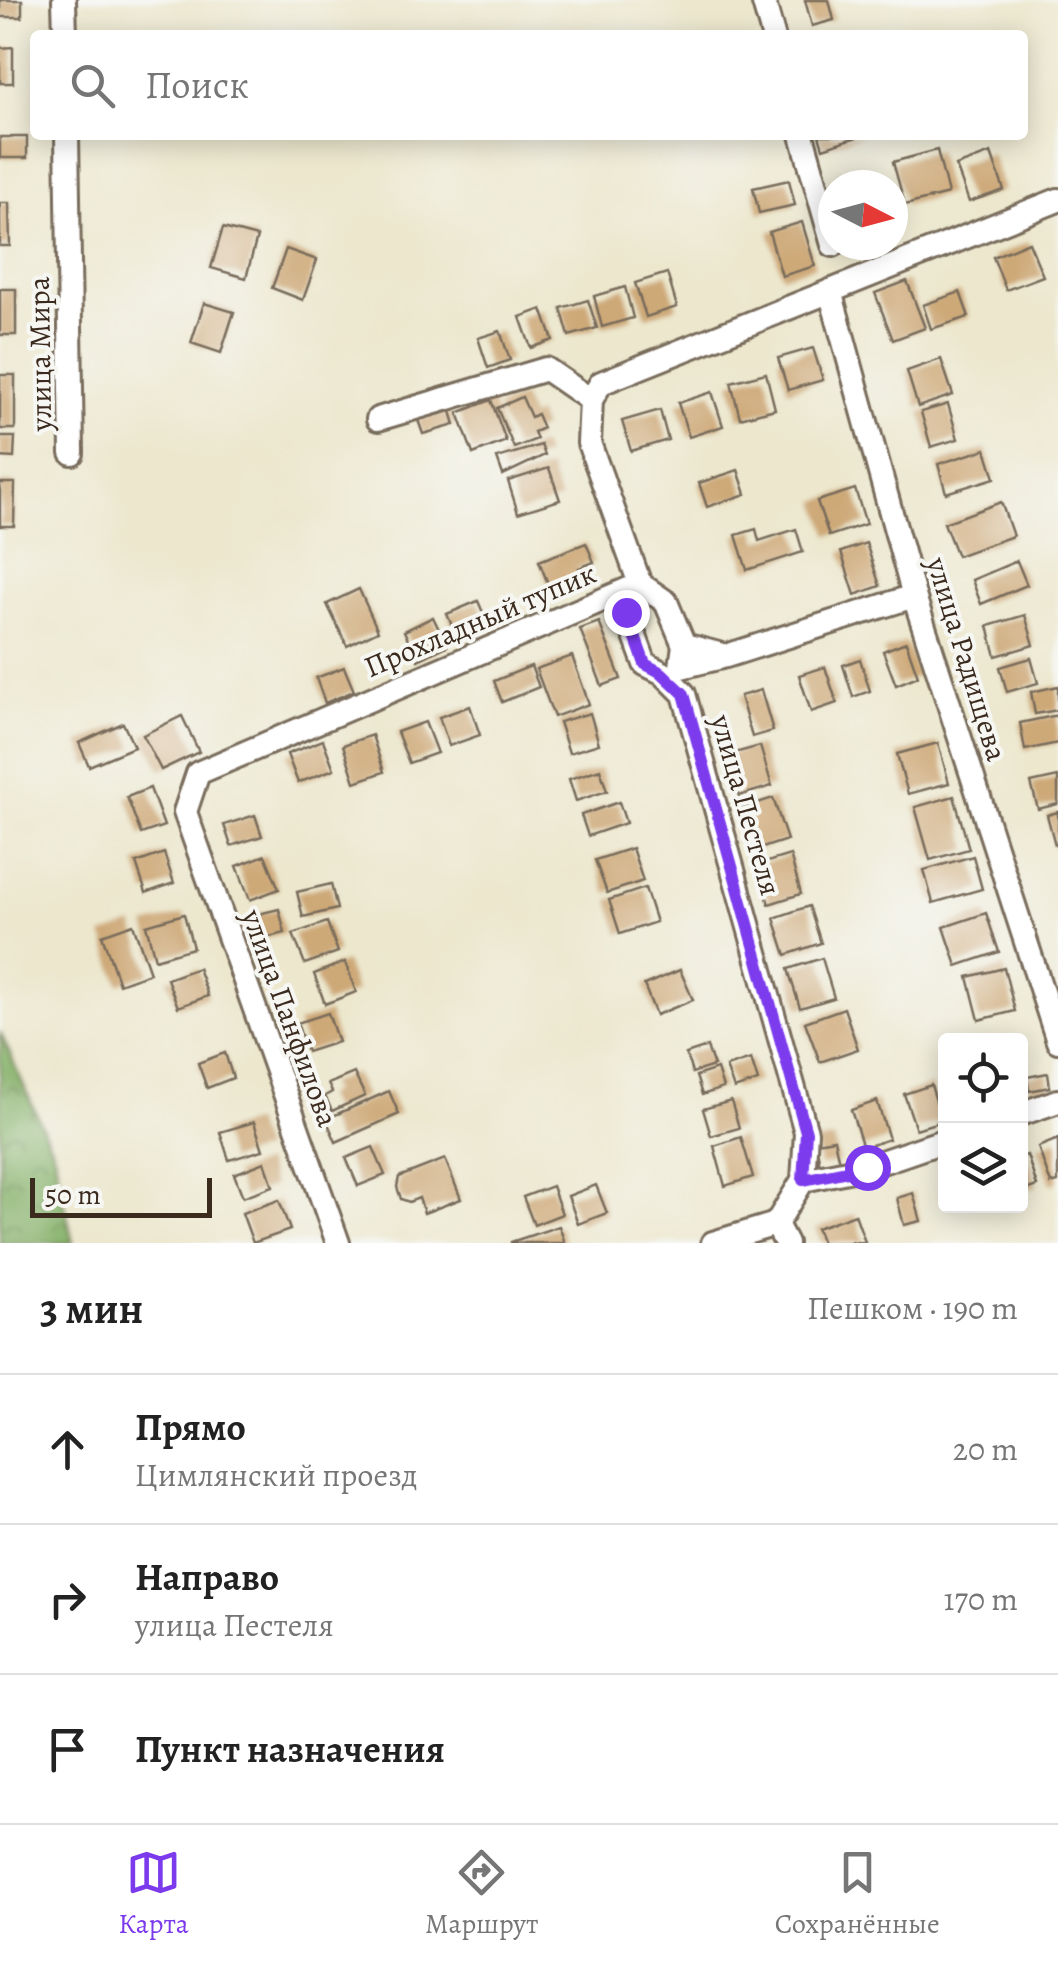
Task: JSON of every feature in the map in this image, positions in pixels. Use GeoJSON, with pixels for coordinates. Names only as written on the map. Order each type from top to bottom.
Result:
{"type":"FeatureCollection","features":[{"type":"Feature","properties":{"kind":"street"},"geometry":{"type":"LineString","coordinates":[[64,0],[65,30]]}},
{"type":"Feature","properties":{"kind":"street"},"geometry":{"type":"LineString","coordinates":[[763,0],[772,30]]}},
{"type":"Feature","properties":{"kind":"street","name":"улица Мира"},"geometry":{"type":"LineString","coordinates":[[66,140],[72,452]]}},
{"type":"Feature","properties":{"kind":"street","name":"улица Радищева"},"geometry":{"type":"LineString","coordinates":[[803,140],[818,192]]}},
{"type":"Feature","properties":{"kind":"street"},"geometry":{"type":"LineString","coordinates":[[378,419],[546,369],[591,400],[601,382],[1058,200]]}},
{"type":"Feature","properties":{"kind":"street","name":"улица Радищева"},"geometry":{"type":"LineString","coordinates":[[834,260],[837,289],[914,596],[1058,1041]]}},
{"type":"Feature","properties":{"kind":"street","name":"улица Пестеля"},"geometry":{"type":"LineString","coordinates":[[591,400],[589,443],[640,584],[626,612],[645,664],[676,662],[806,1132],[803,1180],[781,1233]]}},
{"type":"Feature","properties":{"kind":"street","name":"Прохладный тупик"},"geometry":{"type":"LineString","coordinates":[[185,812],[198,773],[640,584],[666,602],[676,662]]}},
{"type":"Feature","properties":{"kind":"street"},"geometry":{"type":"LineString","coordinates":[[676,662],[726,656],[914,596]]}},
{"type":"Feature","properties":{"kind":"street","name":"улица Панфилова"},"geometry":{"type":"LineString","coordinates":[[185,812],[338,1243]]}},
{"type":"Feature","properties":{"kind":"street"},"geometry":{"type":"LineString","coordinates":[[1028,1111],[1058,1101]]}},
{"type":"Feature","properties":{"kind":"street"},"geometry":{"type":"LineString","coordinates":[[803,1180],[867,1167],[938,1143]]}},
{"type":"Feature","properties":{"kind":"street"},"geometry":{"type":"LineString","coordinates":[[713,1243],[781,1233]]}},
{"type":"Feature","properties":{"kind":"green space"},"geometry":{"type":"Polygon","coordinates":[[[0,1032],[54,1154],[73,1243],[0,1243],[0,1032]]]}},
{"type":"Feature","properties":{"kind":"building"},"geometry":{"type":"Polygon","coordinates":[[[0,0],[22,0],[22,17],[0,17],[0,0]]]}},
{"type":"Feature","properties":{"kind":"building"},"geometry":{"type":"Polygon","coordinates":[[[805,0],[829,0],[834,20],[812,26],[805,0]]]}},
{"type":"Feature","properties":{"kind":"building"},"geometry":{"type":"Polygon","coordinates":[[[13,47],[13,83],[0,83],[0,48],[13,47]]]}},
{"type":"Feature","properties":{"kind":"building"},"geometry":{"type":"Polygon","coordinates":[[[0,137],[27,137],[27,158],[0,158],[0,137]]]}},
{"type":"Feature","properties":{"kind":"building"},"geometry":{"type":"Polygon","coordinates":[[[821,140],[848,140],[823,148],[821,140]]]}},
{"type":"Feature","properties":{"kind":"building"},"geometry":{"type":"Polygon","coordinates":[[[937,150],[948,194],[908,204],[908,170],[895,170],[893,162],[937,150]]]}},
{"type":"Feature","properties":{"kind":"building"},"geometry":{"type":"Polygon","coordinates":[[[991,153],[1004,190],[969,202],[956,166],[991,153]]]}},
{"type":"Feature","properties":{"kind":"building"},"geometry":{"type":"Polygon","coordinates":[[[789,180],[795,205],[759,213],[753,188],[789,180]]]}},
{"type":"Feature","properties":{"kind":"building"},"geometry":{"type":"Polygon","coordinates":[[[0,203],[9,203],[10,246],[0,246],[0,203]]]}},
{"type":"Feature","properties":{"kind":"building"},"geometry":{"type":"Polygon","coordinates":[[[802,222],[815,266],[782,276],[769,232],[802,222]]]}},
{"type":"Feature","properties":{"kind":"building"},"geometry":{"type":"Polygon","coordinates":[[[223,228],[257,237],[246,278],[211,268],[223,228]]]}},
{"type":"Feature","properties":{"kind":"building"},"geometry":{"type":"Polygon","coordinates":[[[1029,242],[1043,276],[1006,290],[993,257],[1029,242]]]}},
{"type":"Feature","properties":{"kind":"building"},"geometry":{"type":"Polygon","coordinates":[[[286,249],[317,260],[303,300],[272,288],[286,249]]]}},
{"type":"Feature","properties":{"kind":"building"},"geometry":{"type":"Polygon","coordinates":[[[667,273],[677,307],[646,317],[635,283],[667,273]]]}},
{"type":"Feature","properties":{"kind":"building"},"geometry":{"type":"Polygon","coordinates":[[[907,281],[925,328],[893,340],[875,293],[907,281]]]}},
{"type":"Feature","properties":{"kind":"building"},"geometry":{"type":"Polygon","coordinates":[[[625,287],[633,318],[602,327],[594,296],[625,287]]]}},
{"type":"Feature","properties":{"kind":"building"},"geometry":{"type":"Polygon","coordinates":[[[0,289],[16,289],[16,335],[0,335],[0,289]]]}},
{"type":"Feature","properties":{"kind":"building"},"geometry":{"type":"Polygon","coordinates":[[[960,292],[969,317],[931,329],[923,305],[960,292]]]}},
{"type":"Feature","properties":{"kind":"building"},"geometry":{"type":"Polygon","coordinates":[[[588,300],[597,328],[569,336],[561,308],[588,300]]]}},
{"type":"Feature","properties":{"kind":"building"},"geometry":{"type":"Polygon","coordinates":[[[204,303],[234,312],[221,353],[191,343],[204,303]]]}},
{"type":"Feature","properties":{"kind":"building"},"geometry":{"type":"Polygon","coordinates":[[[542,309],[553,340],[531,348],[520,317],[542,309]]]}},
{"type":"Feature","properties":{"kind":"building"},"geometry":{"type":"Polygon","coordinates":[[[500,331],[510,360],[488,368],[478,338],[500,331]]]}},
{"type":"Feature","properties":{"kind":"building"},"geometry":{"type":"Polygon","coordinates":[[[813,348],[823,380],[788,390],[778,358],[813,348]]]}},
{"type":"Feature","properties":{"kind":"building"},"geometry":{"type":"Polygon","coordinates":[[[941,359],[953,395],[918,407],[907,371],[941,359]]]}},
{"type":"Feature","properties":{"kind":"building"},"geometry":{"type":"Polygon","coordinates":[[[766,373],[775,409],[740,418],[731,382],[766,373]]]}},
{"type":"Feature","properties":{"kind":"building"},"geometry":{"type":"Polygon","coordinates":[[[0,375],[15,375],[15,429],[0,429],[0,375]]]}},
{"type":"Feature","properties":{"kind":"building"},"geometry":{"type":"Polygon","coordinates":[[[712,392],[723,426],[689,437],[678,403],[712,392]]]}},
{"type":"Feature","properties":{"kind":"building"},"geometry":{"type":"Polygon","coordinates":[[[522,397],[531,417],[537,414],[543,428],[534,432],[537,439],[514,448],[497,408],[522,397]]]}},
{"type":"Feature","properties":{"kind":"building"},"geometry":{"type":"Polygon","coordinates":[[[491,400],[506,441],[473,454],[458,413],[491,400]]]}},
{"type":"Feature","properties":{"kind":"building"},"geometry":{"type":"Polygon","coordinates":[[[948,404],[958,439],[931,447],[921,412],[948,404]]]}},
{"type":"Feature","properties":{"kind":"building"},"geometry":{"type":"Polygon","coordinates":[[[660,410],[668,440],[631,451],[622,421],[660,410]]]}},
{"type":"Feature","properties":{"kind":"building"},"geometry":{"type":"Polygon","coordinates":[[[451,411],[455,425],[423,434],[418,420],[451,411]]]}},
{"type":"Feature","properties":{"kind":"building"},"geometry":{"type":"Polygon","coordinates":[[[0,437],[15,437],[14,458],[0,457],[0,437]]]}},
{"type":"Feature","properties":{"kind":"building"},"geometry":{"type":"Polygon","coordinates":[[[541,445],[545,455],[503,475],[497,458],[541,445]]]}},
{"type":"Feature","properties":{"kind":"building"},"geometry":{"type":"Polygon","coordinates":[[[986,449],[995,478],[946,493],[938,464],[986,449]]]}},
{"type":"Feature","properties":{"kind":"building"},"geometry":{"type":"Polygon","coordinates":[[[549,468],[560,500],[518,513],[508,481],[549,468]]]}},
{"type":"Feature","properties":{"kind":"building"},"geometry":{"type":"Polygon","coordinates":[[[738,470],[746,494],[707,507],[699,483],[738,470]]]}},
{"type":"Feature","properties":{"kind":"building"},"geometry":{"type":"Polygon","coordinates":[[[0,483],[15,483],[14,526],[0,526],[0,483]]]}},
{"type":"Feature","properties":{"kind":"building"},"geometry":{"type":"Polygon","coordinates":[[[855,489],[866,524],[829,536],[817,501],[855,489]]]}},
{"type":"Feature","properties":{"kind":"building"},"geometry":{"type":"Polygon","coordinates":[[[1001,502],[1013,536],[957,556],[944,523],[1001,502]]]}},
{"type":"Feature","properties":{"kind":"building"},"geometry":{"type":"Polygon","coordinates":[[[756,529],[759,541],[796,529],[803,552],[747,570],[736,535],[756,529]]]}},
{"type":"Feature","properties":{"kind":"building"},"geometry":{"type":"Polygon","coordinates":[[[586,543],[594,562],[579,568],[584,581],[552,594],[539,561],[586,543]]]}},
{"type":"Feature","properties":{"kind":"building"},"geometry":{"type":"Polygon","coordinates":[[[866,543],[880,586],[855,595],[841,552],[866,543]]]}},
{"type":"Feature","properties":{"kind":"building"},"geometry":{"type":"Polygon","coordinates":[[[1017,561],[1027,585],[981,604],[972,580],[1017,561]]]}},
{"type":"Feature","properties":{"kind":"building"},"geometry":{"type":"Polygon","coordinates":[[[359,589],[378,631],[347,646],[327,604],[359,589]]]}},
{"type":"Feature","properties":{"kind":"building"},"geometry":{"type":"Polygon","coordinates":[[[478,601],[489,626],[458,640],[447,614],[478,601]]]}},
{"type":"Feature","properties":{"kind":"building"},"geometry":{"type":"Polygon","coordinates":[[[1025,615],[1034,645],[996,656],[988,626],[1025,615]]]}},
{"type":"Feature","properties":{"kind":"building"},"geometry":{"type":"Polygon","coordinates":[[[433,617],[447,646],[418,660],[404,631],[433,617]]]}},
{"type":"Feature","properties":{"kind":"building"},"geometry":{"type":"Polygon","coordinates":[[[599,622],[621,679],[602,686],[580,629],[599,622]]]}},
{"type":"Feature","properties":{"kind":"building"},"geometry":{"type":"Polygon","coordinates":[[[906,642],[918,676],[896,685],[883,651],[906,642]]]}},
{"type":"Feature","properties":{"kind":"building"},"geometry":{"type":"Polygon","coordinates":[[[572,656],[589,704],[554,717],[536,669],[572,656]]]}},
{"type":"Feature","properties":{"kind":"building"},"geometry":{"type":"Polygon","coordinates":[[[1031,658],[1038,683],[1007,692],[1000,667],[1031,658]]]}},
{"type":"Feature","properties":{"kind":"building"},"geometry":{"type":"Polygon","coordinates":[[[860,659],[870,691],[853,697],[843,665],[860,659]]]}},
{"type":"Feature","properties":{"kind":"building"},"geometry":{"type":"Polygon","coordinates":[[[531,666],[539,687],[502,702],[494,681],[531,666]]]}},
{"type":"Feature","properties":{"kind":"building"},"geometry":{"type":"Polygon","coordinates":[[[344,667],[354,691],[325,703],[316,678],[344,667]]]}},
{"type":"Feature","properties":{"kind":"building"},"geometry":{"type":"Polygon","coordinates":[[[825,667],[837,703],[811,712],[799,675],[825,667]]]}},
{"type":"Feature","properties":{"kind":"building"},"geometry":{"type":"Polygon","coordinates":[[[1058,686],[1058,710],[1035,714],[1031,692],[1058,686]]]}},
{"type":"Feature","properties":{"kind":"building"},"geometry":{"type":"Polygon","coordinates":[[[761,690],[773,731],[752,737],[740,696],[761,690]]]}},
{"type":"Feature","properties":{"kind":"building"},"geometry":{"type":"Polygon","coordinates":[[[470,706],[480,735],[449,746],[439,717],[470,706]]]}},
{"type":"Feature","properties":{"kind":"building"},"geometry":{"type":"Polygon","coordinates":[[[590,713],[599,744],[569,753],[559,722],[590,713]]]}},
{"type":"Feature","properties":{"kind":"building"},"geometry":{"type":"Polygon","coordinates":[[[1058,715],[1058,743],[1025,750],[1020,723],[1058,715]]]}},
{"type":"Feature","properties":{"kind":"building"},"geometry":{"type":"Polygon","coordinates":[[[182,716],[199,752],[161,770],[143,735],[182,716]]]}},
{"type":"Feature","properties":{"kind":"building"},"geometry":{"type":"Polygon","coordinates":[[[425,722],[437,753],[409,763],[397,732],[425,722]]]}},
{"type":"Feature","properties":{"kind":"building"},"geometry":{"type":"Polygon","coordinates":[[[123,723],[134,747],[89,766],[79,743],[123,723]]]}},
{"type":"Feature","properties":{"kind":"building"},"geometry":{"type":"Polygon","coordinates":[[[372,735],[384,772],[355,782],[343,745],[372,735]]]}},
{"type":"Feature","properties":{"kind":"building"},"geometry":{"type":"Polygon","coordinates":[[[323,740],[334,769],[298,783],[287,754],[323,740]]]}},
{"type":"Feature","properties":{"kind":"building"},"geometry":{"type":"Polygon","coordinates":[[[938,743],[949,783],[908,794],[897,754],[938,743]]]}},
{"type":"Feature","properties":{"kind":"building"},"geometry":{"type":"Polygon","coordinates":[[[760,746],[772,786],[739,796],[727,755],[760,746]]]}},
{"type":"Feature","properties":{"kind":"building"},"geometry":{"type":"Polygon","coordinates":[[[600,769],[607,791],[576,801],[569,779],[600,769]]]}},
{"type":"Feature","properties":{"kind":"building"},"geometry":{"type":"Polygon","coordinates":[[[1058,777],[1058,804],[1038,809],[1031,783],[1058,777]]]}},
{"type":"Feature","properties":{"kind":"building"},"geometry":{"type":"Polygon","coordinates":[[[150,788],[164,826],[141,834],[127,797],[150,788]]]}},
{"type":"Feature","properties":{"kind":"building"},"geometry":{"type":"Polygon","coordinates":[[[954,796],[969,849],[930,860],[915,807],[954,796]]]}},
{"type":"Feature","properties":{"kind":"building"},"geometry":{"type":"Polygon","coordinates":[[[773,798],[787,840],[753,851],[739,809],[773,798]]]}},
{"type":"Feature","properties":{"kind":"building"},"geometry":{"type":"Polygon","coordinates":[[[619,802],[626,823],[588,836],[581,815],[619,802]]]}},
{"type":"Feature","properties":{"kind":"building"},"geometry":{"type":"Polygon","coordinates":[[[1058,812],[1058,844],[1055,845],[1047,815],[1058,812]]]}},
{"type":"Feature","properties":{"kind":"building"},"geometry":{"type":"Polygon","coordinates":[[[255,815],[262,836],[231,846],[224,825],[255,815]]]}},
{"type":"Feature","properties":{"kind":"building"},"geometry":{"type":"Polygon","coordinates":[[[632,848],[643,881],[607,893],[595,860],[632,848]]]}},
{"type":"Feature","properties":{"kind":"building"},"geometry":{"type":"Polygon","coordinates":[[[164,853],[174,883],[146,893],[136,863],[164,853]]]}},
{"type":"Feature","properties":{"kind":"building"},"geometry":{"type":"Polygon","coordinates":[[[265,855],[279,889],[250,900],[237,866],[265,855]]]}},
{"type":"Feature","properties":{"kind":"building"},"geometry":{"type":"Polygon","coordinates":[[[790,855],[801,894],[769,904],[757,865],[790,855]]]}},
{"type":"Feature","properties":{"kind":"building"},"geometry":{"type":"Polygon","coordinates":[[[973,856],[982,889],[933,903],[924,870],[973,856]]]}},
{"type":"Feature","properties":{"kind":"building"},"geometry":{"type":"Polygon","coordinates":[[[331,884],[337,909],[303,917],[297,892],[331,884]]]}},
{"type":"Feature","properties":{"kind":"building"},"geometry":{"type":"Polygon","coordinates":[[[645,888],[656,922],[620,934],[609,900],[645,888]]]}},
{"type":"Feature","properties":{"kind":"building"},"geometry":{"type":"Polygon","coordinates":[[[809,906],[821,943],[786,955],[774,918],[809,906]]]}},
{"type":"Feature","properties":{"kind":"building"},"geometry":{"type":"Polygon","coordinates":[[[279,909],[285,933],[256,940],[250,916],[279,909]]]}},
{"type":"Feature","properties":{"kind":"building"},"geometry":{"type":"Polygon","coordinates":[[[986,913],[999,952],[957,966],[944,927],[986,913]]]}},
{"type":"Feature","properties":{"kind":"building"},"geometry":{"type":"Polygon","coordinates":[[[184,914],[193,948],[155,959],[146,925],[184,914]]]}},
{"type":"Feature","properties":{"kind":"building"},"geometry":{"type":"Polygon","coordinates":[[[327,922],[338,952],[305,964],[293,934],[327,922]]]}},
{"type":"Feature","properties":{"kind":"building"},"geometry":{"type":"Polygon","coordinates":[[[133,924],[150,973],[119,984],[102,935],[133,924]]]}},
{"type":"Feature","properties":{"kind":"building"},"geometry":{"type":"Polygon","coordinates":[[[822,958],[834,998],[800,1008],[788,969],[822,958]]]}},
{"type":"Feature","properties":{"kind":"building"},"geometry":{"type":"Polygon","coordinates":[[[345,962],[356,992],[325,1004],[314,974],[345,962]]]}},
{"type":"Feature","properties":{"kind":"building"},"geometry":{"type":"Polygon","coordinates":[[[198,968],[208,996],[178,1007],[167,979],[198,968]]]}},
{"type":"Feature","properties":{"kind":"building"},"geometry":{"type":"Polygon","coordinates":[[[1004,968],[1015,1011],[979,1020],[968,977],[1004,968]]]}},
{"type":"Feature","properties":{"kind":"building"},"geometry":{"type":"Polygon","coordinates":[[[680,970],[693,1000],[656,1015],[644,985],[680,970]]]}},
{"type":"Feature","properties":{"kind":"building"},"geometry":{"type":"Polygon","coordinates":[[[844,1008],[858,1049],[820,1062],[805,1022],[844,1008]]]}},
{"type":"Feature","properties":{"kind":"building"},"geometry":{"type":"Polygon","coordinates":[[[328,1013],[338,1042],[307,1052],[297,1023],[328,1013]]]}},
{"type":"Feature","properties":{"kind":"building"},"geometry":{"type":"Polygon","coordinates":[[[707,1047],[714,1066],[692,1073],[686,1054],[707,1047]]]}},
{"type":"Feature","properties":{"kind":"building"},"geometry":{"type":"Polygon","coordinates":[[[225,1053],[233,1078],[207,1088],[198,1063],[225,1053]]]}},
{"type":"Feature","properties":{"kind":"building"},"geometry":{"type":"Polygon","coordinates":[[[751,1059],[758,1081],[734,1089],[726,1067],[751,1059]]]}},
{"type":"Feature","properties":{"kind":"building"},"geometry":{"type":"Polygon","coordinates":[[[717,1069],[723,1088],[702,1095],[696,1076],[717,1069]]]}},
{"type":"Feature","properties":{"kind":"building"},"geometry":{"type":"Polygon","coordinates":[[[354,1073],[365,1096],[332,1111],[325,1096],[332,1092],[328,1084],[354,1073]]]}},
{"type":"Feature","properties":{"kind":"building"},"geometry":{"type":"Polygon","coordinates":[[[1048,1073],[1050,1087],[1029,1091],[1028,1077],[1048,1073]]]}},
{"type":"Feature","properties":{"kind":"building"},"geometry":{"type":"Polygon","coordinates":[[[931,1085],[938,1122],[916,1129],[904,1094],[931,1085]]]}},
{"type":"Feature","properties":{"kind":"building"},"geometry":{"type":"Polygon","coordinates":[[[389,1091],[399,1114],[336,1142],[326,1119],[389,1091]]]}},
{"type":"Feature","properties":{"kind":"building"},"geometry":{"type":"Polygon","coordinates":[[[731,1101],[739,1128],[711,1136],[703,1109],[731,1101]]]}},
{"type":"Feature","properties":{"kind":"building"},"geometry":{"type":"Polygon","coordinates":[[[877,1101],[889,1139],[863,1148],[851,1110],[877,1101]]]}},
{"type":"Feature","properties":{"kind":"building"},"geometry":{"type":"Polygon","coordinates":[[[254,1122],[263,1150],[229,1160],[220,1132],[254,1122]]]}},
{"type":"Feature","properties":{"kind":"building"},"geometry":{"type":"Polygon","coordinates":[[[741,1137],[753,1177],[725,1186],[714,1146],[741,1137]]]}},
{"type":"Feature","properties":{"kind":"building"},"geometry":{"type":"Polygon","coordinates":[[[834,1139],[839,1162],[820,1166],[816,1142],[834,1139]]]}},
{"type":"Feature","properties":{"kind":"building"},"geometry":{"type":"Polygon","coordinates":[[[1058,1139],[1058,1182],[1051,1184],[1038,1147],[1058,1139]]]}},
{"type":"Feature","properties":{"kind":"building"},"geometry":{"type":"Polygon","coordinates":[[[373,1147],[385,1175],[358,1186],[346,1158],[373,1147]]]}},
{"type":"Feature","properties":{"kind":"building"},"geometry":{"type":"Polygon","coordinates":[[[1028,1158],[1037,1186],[1028,1189],[1028,1158]]]}},
{"type":"Feature","properties":{"kind":"building"},"geometry":{"type":"Polygon","coordinates":[[[445,1159],[461,1199],[424,1213],[419,1198],[409,1202],[401,1199],[399,1177],[445,1159]]]}},
{"type":"Feature","properties":{"kind":"building"},"geometry":{"type":"Polygon","coordinates":[[[265,1162],[273,1186],[243,1197],[234,1174],[265,1162]]]}},
{"type":"Feature","properties":{"kind":"building"},"geometry":{"type":"Polygon","coordinates":[[[596,1185],[607,1213],[578,1224],[568,1196],[596,1185]]]}},
{"type":"Feature","properties":{"kind":"building"},"geometry":{"type":"Polygon","coordinates":[[[552,1186],[562,1214],[534,1225],[523,1197],[552,1186]]]}},
{"type":"Feature","properties":{"kind":"building"},"geometry":{"type":"Polygon","coordinates":[[[913,1193],[921,1221],[904,1225],[897,1198],[913,1193]]]}},
{"type":"Feature","properties":{"kind":"building"},"geometry":{"type":"Polygon","coordinates":[[[279,1200],[290,1230],[253,1243],[242,1213],[279,1200]]]}},
{"type":"Feature","properties":{"kind":"building"},"geometry":{"type":"Polygon","coordinates":[[[855,1214],[865,1242],[822,1243],[816,1228],[855,1214]]]}},
{"type":"Feature","properties":{"kind":"building"},"geometry":{"type":"Polygon","coordinates":[[[559,1226],[565,1243],[511,1243],[511,1242],[559,1226]]]}},
{"type":"Feature","properties":{"kind":"route"},"geometry":{"type":"LineString","coordinates":[[626,612],[645,664],[662,673],[684,694],[806,1132],[803,1180],[867,1167]]}}]}
